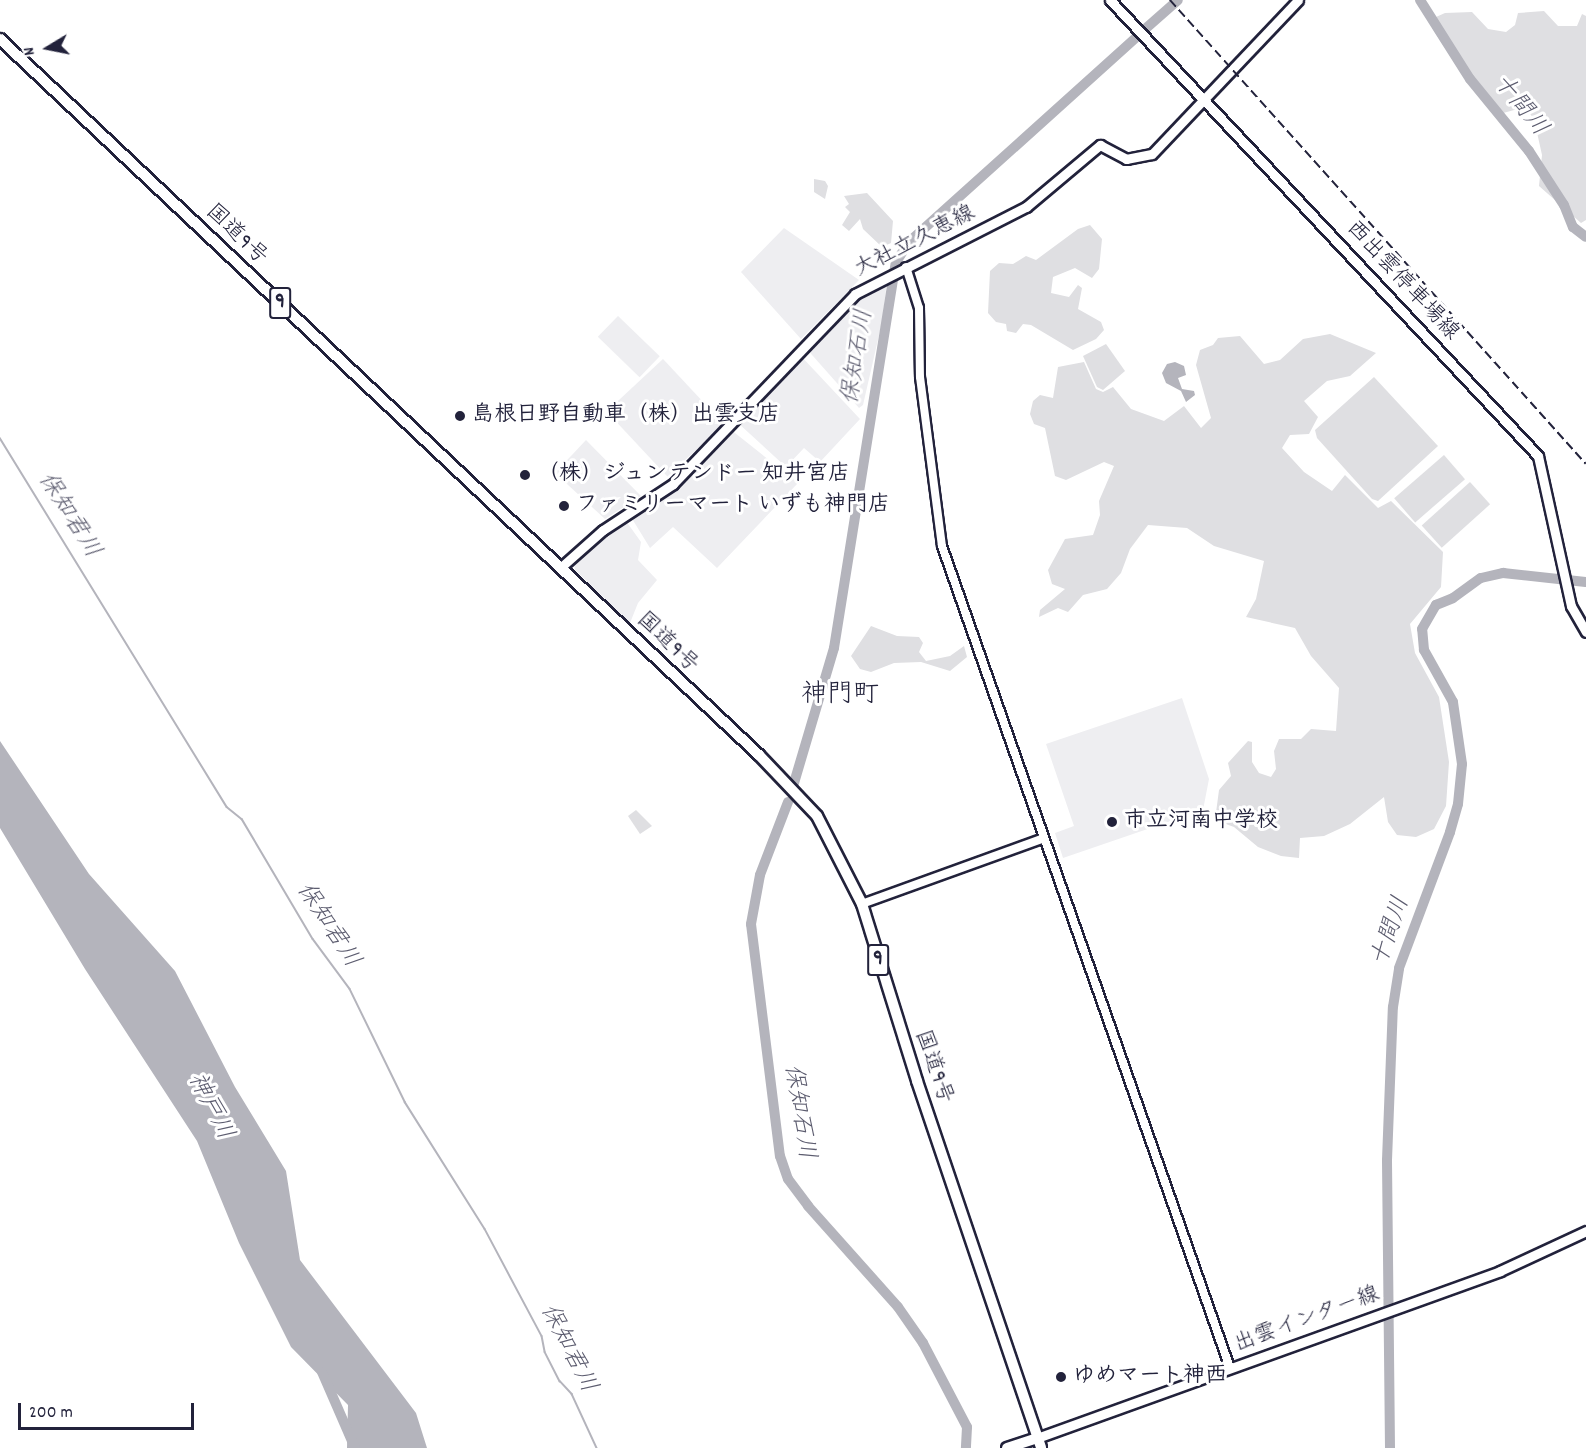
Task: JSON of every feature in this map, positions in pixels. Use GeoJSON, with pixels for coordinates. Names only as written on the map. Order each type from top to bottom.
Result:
{"type":"FeatureCollection","features":[{"type":"Feature","properties":{"kind":"highway","name":"国道9号"},"geometry":{"type":"LineString","coordinates":[[0,39],[795,791],[817,816],[862,904],[917,1081],[1039,1443]]}},
{"type":"Feature","properties":{"kind":"highway"},"geometry":{"type":"LineString","coordinates":[[1007,1448],[1039,1443]]}},
{"type":"Feature","properties":{"kind":"main road","name":"西出雲停車場線"},"geometry":{"type":"LineString","coordinates":[[1110,0],[1538,456],[1567,581],[1586,632]]}},
{"type":"Feature","properties":{"kind":"main road","name":"大社立久恵線"},"geometry":{"type":"LineString","coordinates":[[560,568],[603,530],[673,484],[844,304],[899,271],[1026,207],[1100,145],[1126,159],[1152,154],[1298,0]]}},
{"type":"Feature","properties":{"kind":"main road","name":"出雲インター線"},"geometry":{"type":"LineString","coordinates":[[1039,1443],[1230,1368],[1500,1271],[1586,1231]]}},
{"type":"Feature","properties":{"kind":"street"},"geometry":{"type":"LineString","coordinates":[[899,271],[919,308],[920,377],[941,543],[1042,839],[1230,1368]]}},
{"type":"Feature","properties":{"kind":"street"},"geometry":{"type":"LineString","coordinates":[[862,904],[1042,839]]}},
{"type":"Feature","properties":{"kind":"shaded area"},"geometry":{"type":"Polygon","coordinates":[[[1544,11],[1558,26],[1577,26],[1582,14],[1586,16],[1586,220],[1581,223],[1539,186],[1542,155],[1534,119],[1525,107],[1496,115],[1465,79],[1432,28],[1436,17],[1445,13],[1472,12],[1488,29],[1506,32],[1515,25],[1518,13],[1544,11]]]}},
{"type":"Feature","properties":{"kind":"shaded area"},"geometry":{"type":"Polygon","coordinates":[[[814,179],[825,181],[828,186],[825,199],[814,192],[814,179]]]}},
{"type":"Feature","properties":{"kind":"shaded area"},"geometry":{"type":"Polygon","coordinates":[[[867,193],[893,221],[891,243],[882,247],[863,229],[860,219],[849,231],[842,225],[850,212],[845,207],[849,204],[844,196],[867,193]]]}},
{"type":"Feature","properties":{"kind":"shaded area"},"geometry":{"type":"Polygon","coordinates":[[[1090,225],[1102,239],[1099,269],[1092,278],[1075,268],[1053,277],[1051,293],[1069,297],[1078,285],[1082,288],[1078,309],[1101,322],[1104,330],[1096,339],[1073,350],[1031,325],[1023,324],[1016,333],[1007,331],[1006,324],[996,322],[988,313],[990,271],[999,263],[1013,264],[1026,256],[1036,260],[1078,229],[1090,225]]]}},
{"type":"Feature","properties":{"kind":"shaded area"},"geometry":{"type":"Polygon","coordinates":[[[784,228],[859,280],[801,339],[741,272],[784,228]]]}},
{"type":"Feature","properties":{"kind":"shaded area"},"geometry":{"type":"Polygon","coordinates":[[[887,281],[882,322],[863,405],[859,408],[805,347],[846,306],[887,281]]]}},
{"type":"Feature","properties":{"kind":"shaded area"},"geometry":{"type":"Polygon","coordinates":[[[618,316],[660,356],[640,377],[598,337],[618,316]]]}},
{"type":"Feature","properties":{"kind":"shaded area"},"geometry":{"type":"Polygon","coordinates":[[[1330,334],[1376,353],[1350,376],[1327,381],[1304,401],[1318,417],[1309,434],[1290,435],[1282,448],[1304,472],[1332,491],[1345,475],[1378,508],[1391,501],[1443,552],[1441,587],[1410,624],[1415,653],[1439,697],[1449,762],[1446,806],[1434,829],[1416,837],[1397,835],[1388,822],[1384,797],[1350,824],[1324,836],[1300,838],[1299,858],[1281,856],[1258,847],[1234,827],[1215,820],[1219,790],[1231,776],[1228,763],[1248,741],[1252,742],[1252,762],[1259,773],[1271,777],[1276,769],[1274,751],[1279,739],[1301,739],[1311,729],[1336,731],[1339,688],[1311,656],[1295,628],[1246,617],[1256,599],[1264,561],[1214,546],[1187,528],[1148,525],[1130,549],[1121,573],[1107,589],[1083,595],[1068,612],[1058,608],[1039,617],[1040,610],[1065,589],[1052,584],[1048,570],[1065,539],[1093,535],[1100,515],[1099,501],[1114,466],[1104,462],[1066,480],[1055,476],[1045,428],[1034,424],[1030,414],[1033,401],[1040,395],[1053,398],[1058,367],[1084,362],[1096,389],[1103,392],[1113,387],[1131,409],[1164,421],[1184,406],[1201,428],[1211,418],[1196,365],[1200,350],[1213,345],[1218,338],[1240,336],[1264,364],[1280,360],[1303,339],[1330,334]]]}},
{"type":"Feature","properties":{"kind":"shaded area"},"geometry":{"type":"Polygon","coordinates":[[[1106,344],[1125,371],[1103,390],[1097,387],[1083,356],[1106,344]]]}},
{"type":"Feature","properties":{"kind":"shaded area"},"geometry":{"type":"Polygon","coordinates":[[[800,355],[860,419],[820,462],[804,448],[786,467],[738,423],[800,355]]]}},
{"type":"Feature","properties":{"kind":"shaded area"},"geometry":{"type":"Polygon","coordinates":[[[663,359],[724,424],[667,477],[607,412],[663,359]]]}},
{"type":"Feature","properties":{"kind":"shaded area"},"geometry":{"type":"Polygon","coordinates":[[[1374,377],[1438,446],[1378,501],[1372,499],[1317,438],[1315,430],[1374,377]]]}},
{"type":"Feature","properties":{"kind":"shaded area"},"geometry":{"type":"Polygon","coordinates":[[[730,429],[798,483],[717,568],[673,527],[650,548],[631,517],[666,495],[730,429]]]}},
{"type":"Feature","properties":{"kind":"shaded area"},"geometry":{"type":"Polygon","coordinates":[[[586,440],[641,496],[605,519],[555,473],[586,440]]]}},
{"type":"Feature","properties":{"kind":"shaded area"},"geometry":{"type":"Polygon","coordinates":[[[1444,455],[1465,479],[1415,522],[1394,498],[1444,455]]]}},
{"type":"Feature","properties":{"kind":"shaded area"},"geometry":{"type":"Polygon","coordinates":[[[1470,482],[1490,504],[1442,548],[1422,525],[1470,482]]]}},
{"type":"Feature","properties":{"kind":"shaded area"},"geometry":{"type":"Polygon","coordinates":[[[626,521],[641,542],[638,560],[657,580],[638,603],[630,623],[575,570],[574,564],[626,521]]]}},
{"type":"Feature","properties":{"kind":"shaded area"},"geometry":{"type":"Polygon","coordinates":[[[871,626],[897,636],[919,637],[923,643],[919,652],[926,661],[950,656],[964,646],[967,657],[950,671],[921,662],[894,663],[871,672],[860,669],[851,656],[871,626]]]}},
{"type":"Feature","properties":{"kind":"shaded area"},"geometry":{"type":"Polygon","coordinates":[[[1182,698],[1209,779],[1203,810],[1063,858],[1055,833],[1074,826],[1046,744],[1182,698]]]}},
{"type":"Feature","properties":{"kind":"shaded area"},"geometry":{"type":"Polygon","coordinates":[[[636,810],[652,826],[640,834],[628,816],[636,810]]]}},
{"type":"Feature","properties":{"kind":"water"},"geometry":{"type":"Polygon","coordinates":[[[1175,362],[1184,366],[1186,375],[1178,378],[1182,389],[1194,391],[1195,395],[1186,402],[1181,391],[1166,383],[1162,373],[1167,364],[1175,362]]]}},
{"type":"Feature","properties":{"kind":"water"},"geometry":{"type":"Polygon","coordinates":[[[0,741],[89,874],[175,971],[235,1087],[286,1171],[300,1260],[416,1413],[427,1448],[347,1448],[348,1405],[291,1347],[239,1243],[197,1141],[85,969],[0,828],[0,741]]]}},
{"type":"Feature","properties":{"kind":"waterway","name":"保知石川"},"geometry":{"type":"LineString","coordinates":[[1144,30],[1178,0]]}},
{"type":"Feature","properties":{"kind":"waterway","name":"十間川"},"geometry":{"type":"LineString","coordinates":[[1420,0],[1470,79],[1529,151],[1564,205],[1573,227],[1586,237]]}},
{"type":"Feature","properties":{"kind":"waterway","name":"保知石川"},"geometry":{"type":"LineString","coordinates":[[794,783],[834,648],[896,262],[909,242],[1138,36]]}},
{"type":"Feature","properties":{"kind":"waterway","name":"保知君川"},"geometry":{"type":"LineString","coordinates":[[0,438],[227,807],[242,819],[313,939],[350,989],[405,1102],[485,1229],[542,1336],[545,1352],[560,1381],[572,1394],[597,1448]]}},
{"type":"Feature","properties":{"kind":"waterway","name":"十間川"},"geometry":{"type":"LineString","coordinates":[[1390,1448],[1387,1160],[1393,1007],[1399,968],[1450,832],[1458,804],[1462,764],[1453,702],[1424,650],[1422,629],[1436,605],[1453,598],[1481,578],[1503,573],[1586,582]]}},
{"type":"Feature","properties":{"kind":"waterway","name":"保知石川"},"geometry":{"type":"LineString","coordinates":[[788,802],[760,875],[751,924],[780,1156],[788,1179],[808,1206],[898,1307],[923,1343],[967,1427],[966,1448]]}},
{"type":"Feature","properties":{"kind":"waterway","name":"神戸川"},"geometry":{"type":"LineString","coordinates":[[322,1372],[355,1448]]}},
{"type":"Feature","properties":{"kind":"railway"},"geometry":{"type":"LineString","coordinates":[[1170,0],[1586,464]]}},
{"type":"Feature","properties":{"kind":"place","name":"島根日野自動車（株）出雲支店"},"geometry":{"type":"Point","coordinates":[460,416]}},
{"type":"Feature","properties":{"kind":"place","name":"（株）ジュンテンドー 知井宮店"},"geometry":{"type":"Point","coordinates":[525,475]}},
{"type":"Feature","properties":{"kind":"place","name":"ファミリーマート いずも神門店"},"geometry":{"type":"Point","coordinates":[564,506]}},
{"type":"Feature","properties":{"kind":"place","name":"市立河南中学校"},"geometry":{"type":"Point","coordinates":[1112,822]}},
{"type":"Feature","properties":{"kind":"place","name":"ゆめマート神西"},"geometry":{"type":"Point","coordinates":[1061,1377]}},
{"type":"Feature","properties":{"kind":"district","name":"神門町"},"geometry":{"type":"Point","coordinates":[840,696]}}]}
